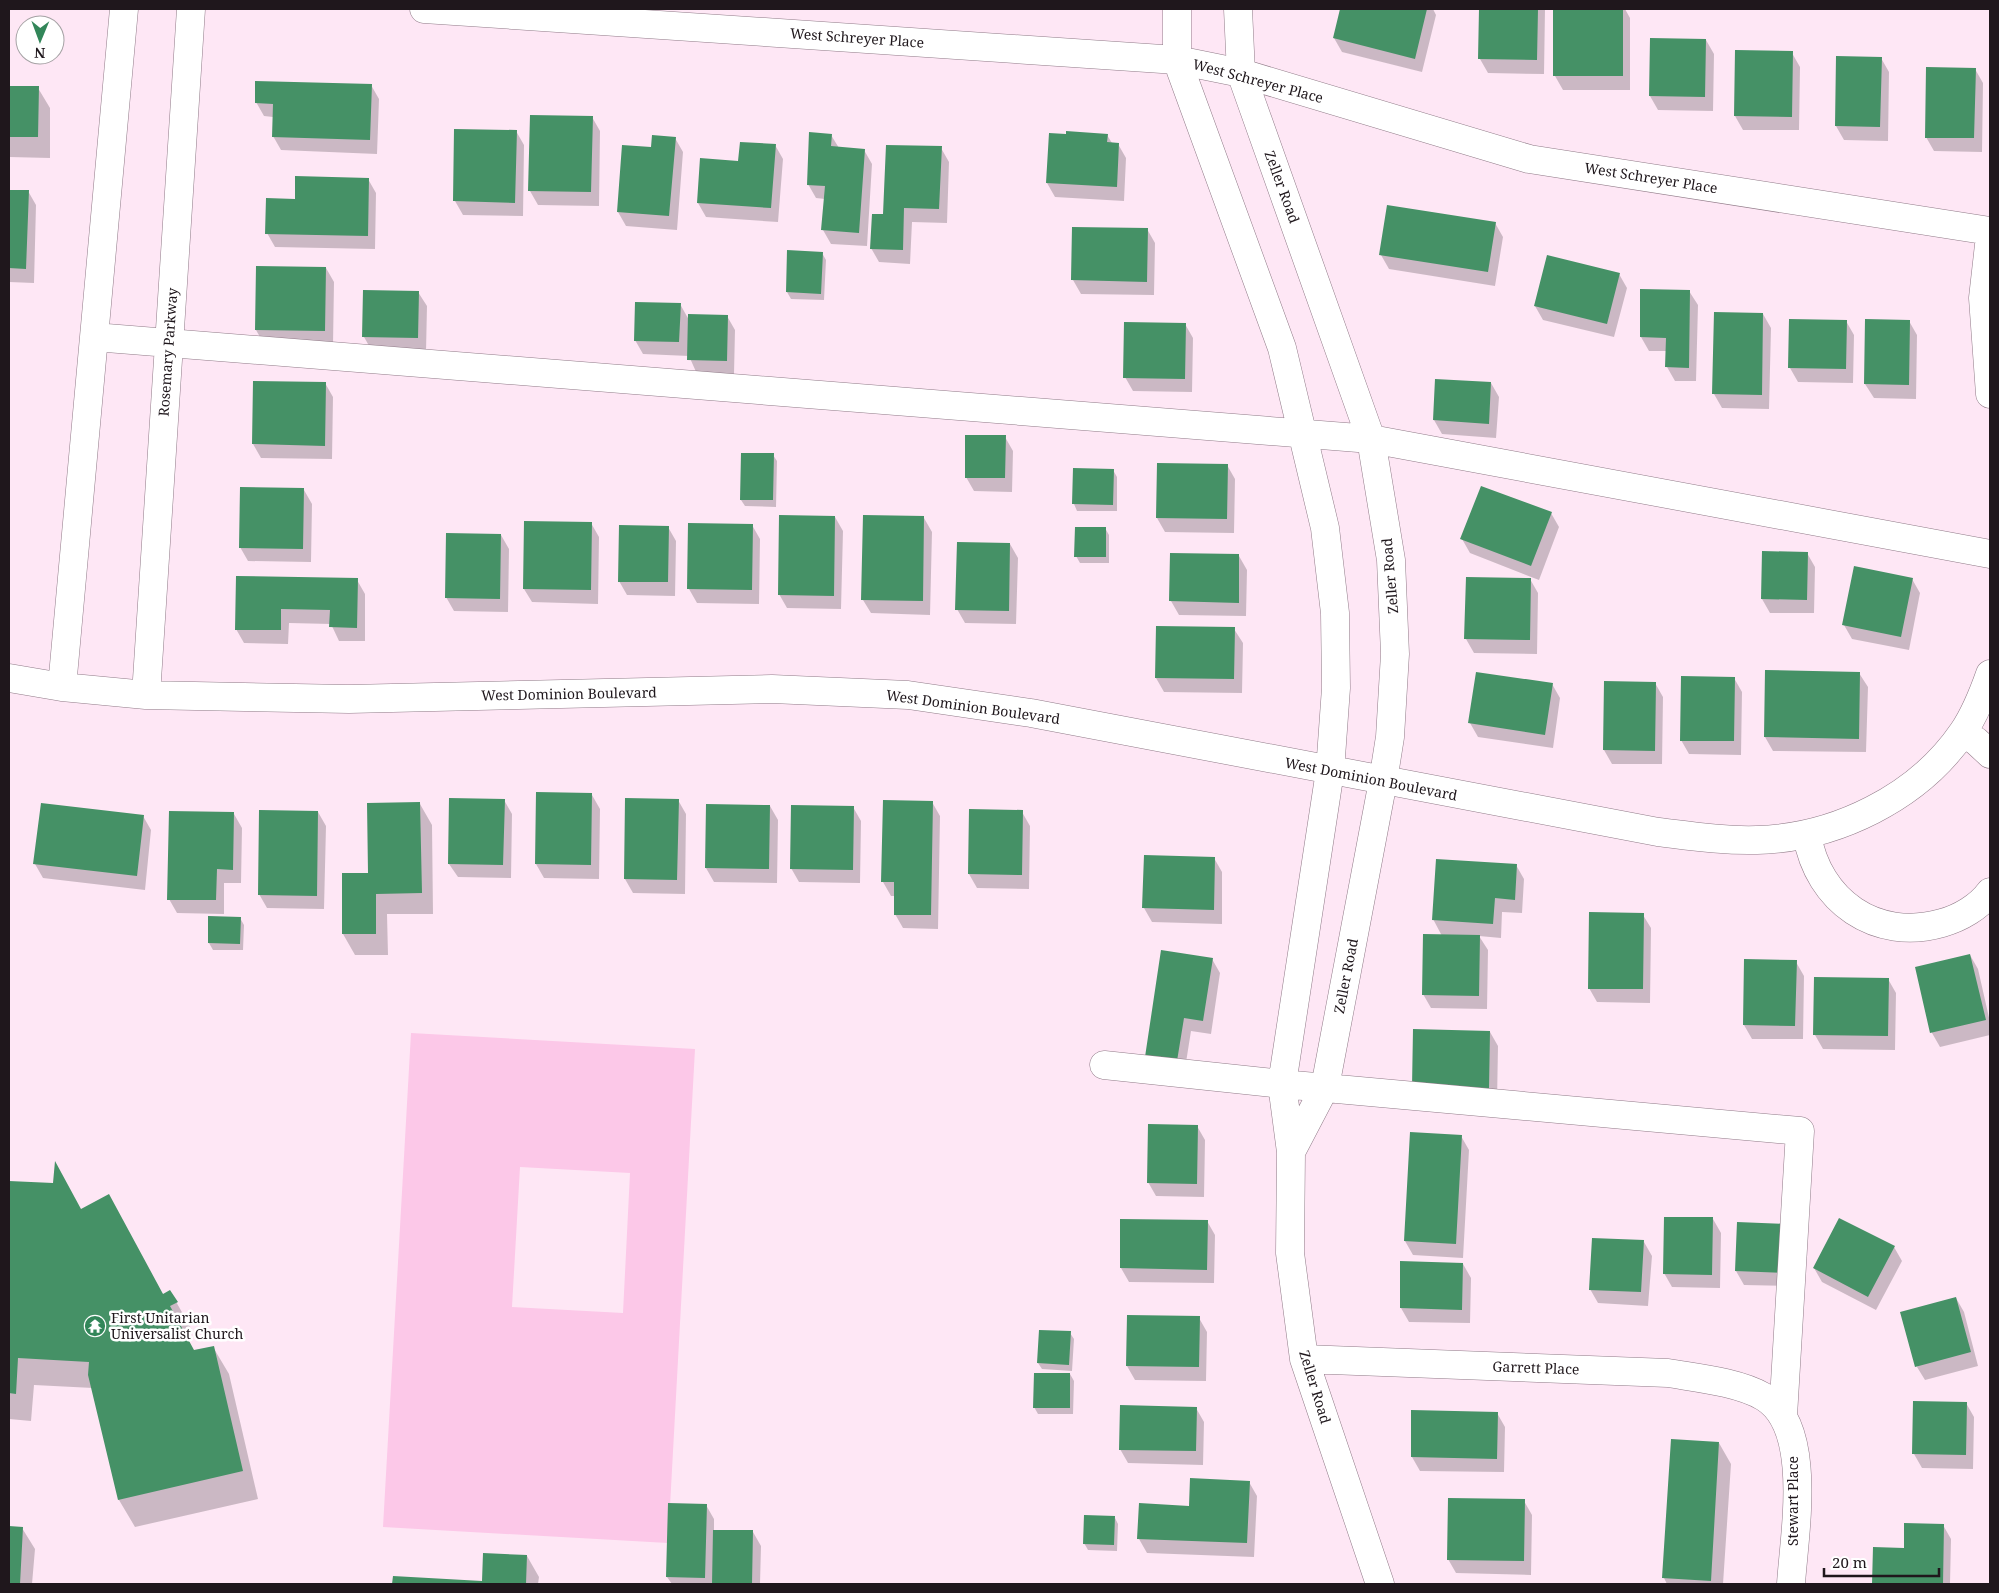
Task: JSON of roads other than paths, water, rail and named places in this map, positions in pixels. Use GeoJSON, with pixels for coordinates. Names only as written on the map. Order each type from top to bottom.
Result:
{"type":"FeatureCollection","features":[{"type":"Feature","properties":{"kind":"street"},"geometry":{"type":"LineString","coordinates":[[62,687],[124,9]]}},
{"type":"Feature","properties":{"kind":"street","name":"Rosemary Parkway"},"geometry":{"type":"LineString","coordinates":[[146,695],[191,9]]}},
{"type":"Feature","properties":{"kind":"street","name":"West Schreyer Place"},"geometry":{"type":"LineString","coordinates":[[424,9],[1177,60],[1240,73],[1529,159],[1990,231]]}},
{"type":"Feature","properties":{"kind":"street","name":"Zeller Road"},"geometry":{"type":"LineString","coordinates":[[1177,9],[1177,60],[1282,348],[1325,528],[1335,612],[1336,688],[1330,771],[1282,1084],[1292,1152],[1290,1253],[1304,1359],[1380,1584]]}},
{"type":"Feature","properties":{"kind":"street","name":"Zeller Road"},"geometry":{"type":"LineString","coordinates":[[1238,9],[1240,73],[1371,439],[1391,560],[1395,654],[1390,737],[1383,781],[1325,1088],[1292,1152]]}},
{"type":"Feature","properties":{"kind":"street"},"geometry":{"type":"LineString","coordinates":[[1990,236],[1983,298],[1990,394]]}},
{"type":"Feature","properties":{"kind":"street"},"geometry":{"type":"LineString","coordinates":[[94,338],[1371,439],[1990,554]]}},
{"type":"Feature","properties":{"kind":"street","name":"West Dominion Boulevard"},"geometry":{"type":"LineString","coordinates":[[9,678],[62,687],[146,695],[349,700],[772,689],[908,695],[1031,713],[1658,832],[1722,840],[1759,840],[1807,835],[1848,821],[1903,791],[1928,771],[1963,733],[1981,701],[1990,674]]}},
{"type":"Feature","properties":{"kind":"street"},"geometry":{"type":"LineString","coordinates":[[1963,733],[1976,741],[1990,754]]}},
{"type":"Feature","properties":{"kind":"street"},"geometry":{"type":"LineString","coordinates":[[1807,835],[1810,854],[1816,868],[1831,892],[1847,907],[1866,918],[1886,926],[1908,928],[1930,926],[1952,920],[1971,910],[1990,892]]}},
{"type":"Feature","properties":{"kind":"street"},"geometry":{"type":"LineString","coordinates":[[1104,1065],[1282,1084],[1800,1131],[1783,1416]]}},
{"type":"Feature","properties":{"kind":"street","name":"Garrett Place"},"geometry":{"type":"LineString","coordinates":[[1304,1359],[1668,1373],[1720,1381],[1764,1398]]}},
{"type":"Feature","properties":{"kind":"street","name":"Stewart Place"},"geometry":{"type":"LineString","coordinates":[[1764,1398],[1783,1416],[1790,1430],[1796,1464],[1791,1584]]}},
{"type":"Feature","properties":{"kind":"place","name":"First Unitarian Universalist Church"},"geometry":{"type":"Point","coordinates":[95,1326]}}]}
